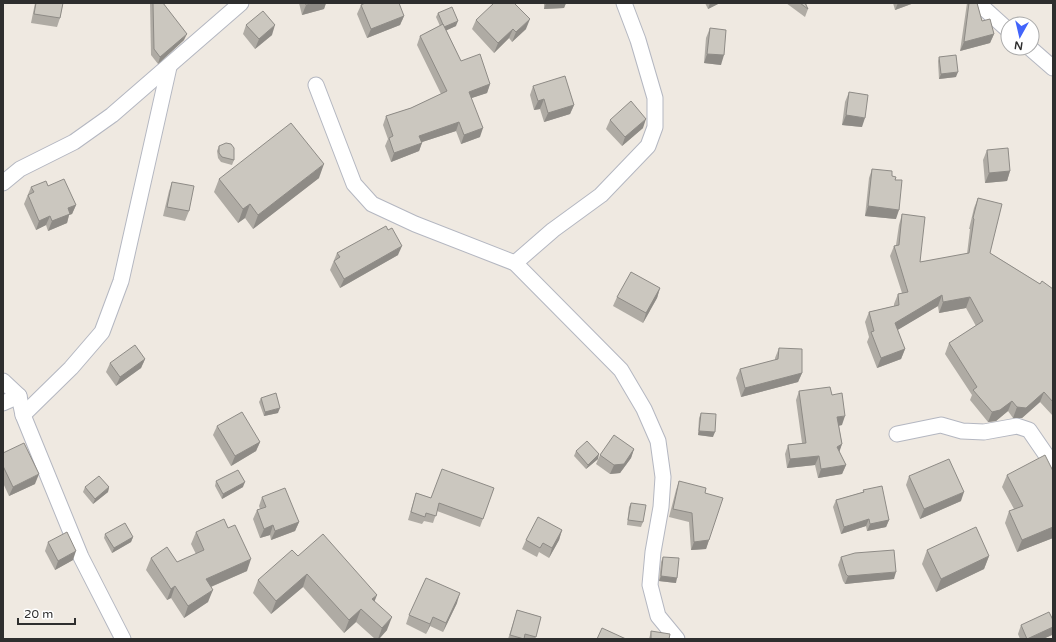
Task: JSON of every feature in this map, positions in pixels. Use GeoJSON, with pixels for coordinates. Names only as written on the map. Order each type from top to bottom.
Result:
{"type":"FeatureCollection","features":[{"type":"Feature","properties":{"kind":"street"},"geometry":{"type":"LineString","coordinates":[[3,183],[20,169],[74,142],[112,115],[241,3]]}},
{"type":"Feature","properties":{"kind":"street"},"geometry":{"type":"LineString","coordinates":[[515,263],[553,230],[601,195],[648,146],[655,127],[655,98],[638,40],[624,3]]}},
{"type":"Feature","properties":{"kind":"street"},"geometry":{"type":"LineString","coordinates":[[978,3],[1000,23]]}},
{"type":"Feature","properties":{"kind":"street"},"geometry":{"type":"LineString","coordinates":[[1039,56],[1053,68]]}},
{"type":"Feature","properties":{"kind":"street"},"geometry":{"type":"LineString","coordinates":[[23,415],[71,368],[102,332],[121,281],[169,67]]}},
{"type":"Feature","properties":{"kind":"street"},"geometry":{"type":"LineString","coordinates":[[316,85],[354,184],[372,204],[415,224],[515,263],[621,370],[644,410],[658,441],[663,477],[661,508],[653,552],[650,585],[658,616],[677,639]]}},
{"type":"Feature","properties":{"kind":"street"},"geometry":{"type":"LineString","coordinates":[[3,381],[19,396],[23,415],[81,557],[123,639]]}},
{"type":"Feature","properties":{"kind":"street"},"geometry":{"type":"LineString","coordinates":[[3,403],[19,396]]}},
{"type":"Feature","properties":{"kind":"street"},"geometry":{"type":"LineString","coordinates":[[897,434],[941,425],[962,431],[984,432],[1017,426],[1029,430],[1053,465]]}},
{"type":"Feature","properties":{"kind":"building"},"geometry":{"type":"Polygon","coordinates":[[[36,3],[63,3],[60,18],[34,14],[36,3]]]}},
{"type":"Feature","properties":{"kind":"building"},"geometry":{"type":"Polygon","coordinates":[[[153,3],[163,3],[187,34],[160,57],[154,49],[153,3]]]}},
{"type":"Feature","properties":{"kind":"building"},"geometry":{"type":"Polygon","coordinates":[[[365,3],[399,3],[404,16],[371,29],[361,5],[365,3]]]}},
{"type":"Feature","properties":{"kind":"building"},"geometry":{"type":"Polygon","coordinates":[[[494,3],[514,3],[530,19],[516,32],[513,29],[498,43],[476,20],[494,3]]]}},
{"type":"Feature","properties":{"kind":"building"},"geometry":{"type":"Polygon","coordinates":[[[800,3],[805,3],[808,9],[800,3]]]}},
{"type":"Feature","properties":{"kind":"building"},"geometry":{"type":"Polygon","coordinates":[[[969,3],[977,3],[982,21],[990,19],[994,34],[964,42],[969,3]]]}},
{"type":"Feature","properties":{"kind":"building"},"geometry":{"type":"Polygon","coordinates":[[[452,7],[458,21],[444,27],[438,13],[452,7]]]}},
{"type":"Feature","properties":{"kind":"building"},"geometry":{"type":"Polygon","coordinates":[[[263,11],[275,25],[259,39],[246,25],[263,11]]]}},
{"type":"Feature","properties":{"kind":"building"},"geometry":{"type":"Polygon","coordinates":[[[443,24],[461,61],[480,54],[490,84],[469,92],[483,128],[464,135],[459,122],[419,136],[422,143],[394,153],[389,138],[393,136],[386,116],[411,108],[447,91],[420,36],[443,24]]]}},
{"type":"Feature","properties":{"kind":"building"},"geometry":{"type":"Polygon","coordinates":[[[710,28],[726,30],[724,55],[707,54],[710,28]]]}},
{"type":"Feature","properties":{"kind":"building"},"geometry":{"type":"Polygon","coordinates":[[[956,55],[958,72],[941,74],[939,57],[956,55]]]}},
{"type":"Feature","properties":{"kind":"building"},"geometry":{"type":"Polygon","coordinates":[[[565,76],[574,105],[548,113],[544,99],[538,101],[533,86],[565,76]]]}},
{"type":"Feature","properties":{"kind":"building"},"geometry":{"type":"Polygon","coordinates":[[[849,92],[868,95],[865,118],[846,115],[849,92]]]}},
{"type":"Feature","properties":{"kind":"building"},"geometry":{"type":"Polygon","coordinates":[[[631,101],[646,119],[625,137],[610,120],[631,101]]]}},
{"type":"Feature","properties":{"kind":"building"},"geometry":{"type":"Polygon","coordinates":[[[291,123],[324,164],[258,215],[250,204],[243,209],[219,179],[291,123]]]}},
{"type":"Feature","properties":{"kind":"building"},"geometry":{"type":"Polygon","coordinates":[[[226,143],[231,144],[234,148],[234,160],[222,157],[219,153],[219,146],[226,143]]]}},
{"type":"Feature","properties":{"kind":"building"},"geometry":{"type":"Polygon","coordinates":[[[1008,148],[1010,171],[989,173],[987,150],[1008,148]]]}},
{"type":"Feature","properties":{"kind":"building"},"geometry":{"type":"Polygon","coordinates":[[[872,169],[892,171],[892,176],[896,177],[895,180],[902,180],[899,210],[868,206],[872,169]]]}},
{"type":"Feature","properties":{"kind":"building"},"geometry":{"type":"Polygon","coordinates":[[[64,179],[76,205],[68,208],[70,214],[52,221],[50,216],[39,221],[28,195],[34,192],[31,187],[46,181],[48,186],[64,179]]]}},
{"type":"Feature","properties":{"kind":"building"},"geometry":{"type":"Polygon","coordinates":[[[172,182],[194,186],[189,211],[167,207],[172,182]]]}},
{"type":"Feature","properties":{"kind":"building"},"geometry":{"type":"Polygon","coordinates":[[[978,198],[1002,204],[990,253],[1040,284],[1042,281],[1053,289],[1053,402],[1044,392],[1026,408],[1017,407],[1012,401],[1000,410],[992,412],[973,390],[977,387],[949,343],[983,321],[970,297],[943,302],[942,295],[895,323],[905,349],[881,358],[871,332],[874,331],[869,312],[899,305],[898,294],[908,292],[894,246],[899,245],[902,214],[925,217],[920,262],[969,253],[973,218],[978,198]]]}},
{"type":"Feature","properties":{"kind":"building"},"geometry":{"type":"Polygon","coordinates":[[[386,226],[388,230],[392,228],[402,246],[344,279],[334,261],[340,257],[337,253],[386,226]]]}},
{"type":"Feature","properties":{"kind":"building"},"geometry":{"type":"Polygon","coordinates":[[[631,272],[660,288],[646,313],[617,297],[631,272]]]}},
{"type":"Feature","properties":{"kind":"building"},"geometry":{"type":"Polygon","coordinates":[[[135,345],[145,359],[120,377],[110,363],[135,345]]]}},
{"type":"Feature","properties":{"kind":"building"},"geometry":{"type":"Polygon","coordinates":[[[779,348],[802,349],[802,373],[745,388],[740,369],[778,359],[779,348]]]}},
{"type":"Feature","properties":{"kind":"building"},"geometry":{"type":"Polygon","coordinates":[[[830,387],[832,395],[842,393],[845,416],[837,417],[842,444],[837,447],[846,465],[821,469],[819,456],[790,459],[788,445],[806,443],[799,391],[830,387]]]}},
{"type":"Feature","properties":{"kind":"building"},"geometry":{"type":"Polygon","coordinates":[[[276,393],[280,408],[265,412],[261,398],[276,393]]]}},
{"type":"Feature","properties":{"kind":"building"},"geometry":{"type":"Polygon","coordinates":[[[242,412],[260,442],[235,456],[217,426],[242,412]]]}},
{"type":"Feature","properties":{"kind":"building"},"geometry":{"type":"Polygon","coordinates":[[[701,413],[716,414],[715,432],[699,431],[701,413]]]}},
{"type":"Feature","properties":{"kind":"building"},"geometry":{"type":"Polygon","coordinates":[[[614,435],[634,449],[624,464],[614,465],[600,455],[614,435]]]}},
{"type":"Feature","properties":{"kind":"building"},"geometry":{"type":"Polygon","coordinates":[[[587,441],[599,454],[588,465],[576,451],[587,441]]]}},
{"type":"Feature","properties":{"kind":"building"},"geometry":{"type":"Polygon","coordinates":[[[24,443],[39,474],[13,487],[3,466],[3,453],[24,443]]]}},
{"type":"Feature","properties":{"kind":"building"},"geometry":{"type":"Polygon","coordinates":[[[1045,455],[1053,471],[1053,527],[1022,540],[1009,511],[1023,506],[1007,475],[1045,455]]]}},
{"type":"Feature","properties":{"kind":"building"},"geometry":{"type":"Polygon","coordinates":[[[949,459],[964,492],[924,509],[909,476],[949,459]]]}},
{"type":"Feature","properties":{"kind":"building"},"geometry":{"type":"Polygon","coordinates":[[[442,469],[494,488],[483,519],[439,503],[436,516],[426,513],[425,517],[411,512],[416,493],[431,498],[442,469]]]}},
{"type":"Feature","properties":{"kind":"building"},"geometry":{"type":"Polygon","coordinates":[[[238,470],[245,482],[223,494],[216,481],[238,470]]]}},
{"type":"Feature","properties":{"kind":"building"},"geometry":{"type":"Polygon","coordinates":[[[99,476],[109,487],[95,499],[85,487],[99,476]]]}},
{"type":"Feature","properties":{"kind":"building"},"geometry":{"type":"Polygon","coordinates":[[[679,481],[706,488],[705,493],[723,498],[709,540],[694,542],[692,513],[673,509],[679,481]]]}},
{"type":"Feature","properties":{"kind":"building"},"geometry":{"type":"Polygon","coordinates":[[[882,486],[889,520],[870,524],[869,519],[844,527],[836,500],[864,492],[863,490],[882,486]]]}},
{"type":"Feature","properties":{"kind":"building"},"geometry":{"type":"Polygon","coordinates":[[[285,488],[299,522],[275,531],[273,525],[264,529],[257,510],[266,507],[262,497],[285,488]]]}},
{"type":"Feature","properties":{"kind":"building"},"geometry":{"type":"Polygon","coordinates":[[[631,503],[646,505],[643,522],[628,520],[631,503]]]}},
{"type":"Feature","properties":{"kind":"building"},"geometry":{"type":"Polygon","coordinates":[[[538,517],[562,530],[552,548],[543,543],[540,548],[526,540],[538,517]]]}},
{"type":"Feature","properties":{"kind":"building"},"geometry":{"type":"Polygon","coordinates":[[[224,519],[228,528],[235,525],[251,559],[206,579],[213,590],[188,606],[175,586],[171,589],[151,558],[167,547],[177,562],[204,550],[196,532],[224,519]]]}},
{"type":"Feature","properties":{"kind":"building"},"geometry":{"type":"Polygon","coordinates":[[[125,523],[133,537],[114,548],[105,534],[125,523]]]}},
{"type":"Feature","properties":{"kind":"building"},"geometry":{"type":"Polygon","coordinates":[[[976,527],[989,556],[941,579],[927,550],[976,527]]]}},
{"type":"Feature","properties":{"kind":"building"},"geometry":{"type":"Polygon","coordinates":[[[67,532],[76,551],[58,561],[48,542],[67,532]]]}},
{"type":"Feature","properties":{"kind":"building"},"geometry":{"type":"Polygon","coordinates":[[[323,534],[377,595],[372,599],[392,617],[382,628],[361,609],[349,620],[307,574],[276,601],[258,580],[292,550],[298,556],[323,534]]]}},
{"type":"Feature","properties":{"kind":"building"},"geometry":{"type":"Polygon","coordinates":[[[894,550],[896,572],[848,576],[846,574],[841,557],[855,553],[894,550]]]}},
{"type":"Feature","properties":{"kind":"building"},"geometry":{"type":"Polygon","coordinates":[[[663,557],[679,558],[677,578],[661,576],[663,557]]]}},
{"type":"Feature","properties":{"kind":"building"},"geometry":{"type":"Polygon","coordinates":[[[426,578],[460,593],[446,623],[433,617],[430,624],[409,615],[426,578]]]}},
{"type":"Feature","properties":{"kind":"building"},"geometry":{"type":"Polygon","coordinates":[[[517,610],[541,617],[536,637],[525,634],[524,639],[510,635],[517,610]]]}},
{"type":"Feature","properties":{"kind":"building"},"geometry":{"type":"Polygon","coordinates":[[[1049,612],[1053,620],[1053,627],[1027,639],[1021,625],[1049,612]]]}},
{"type":"Feature","properties":{"kind":"building"},"geometry":{"type":"Polygon","coordinates":[[[602,628],[626,639],[597,639],[602,628]]]}},
{"type":"Feature","properties":{"kind":"building"},"geometry":{"type":"Polygon","coordinates":[[[651,631],[670,634],[669,639],[651,639],[651,631]]]}}]}
